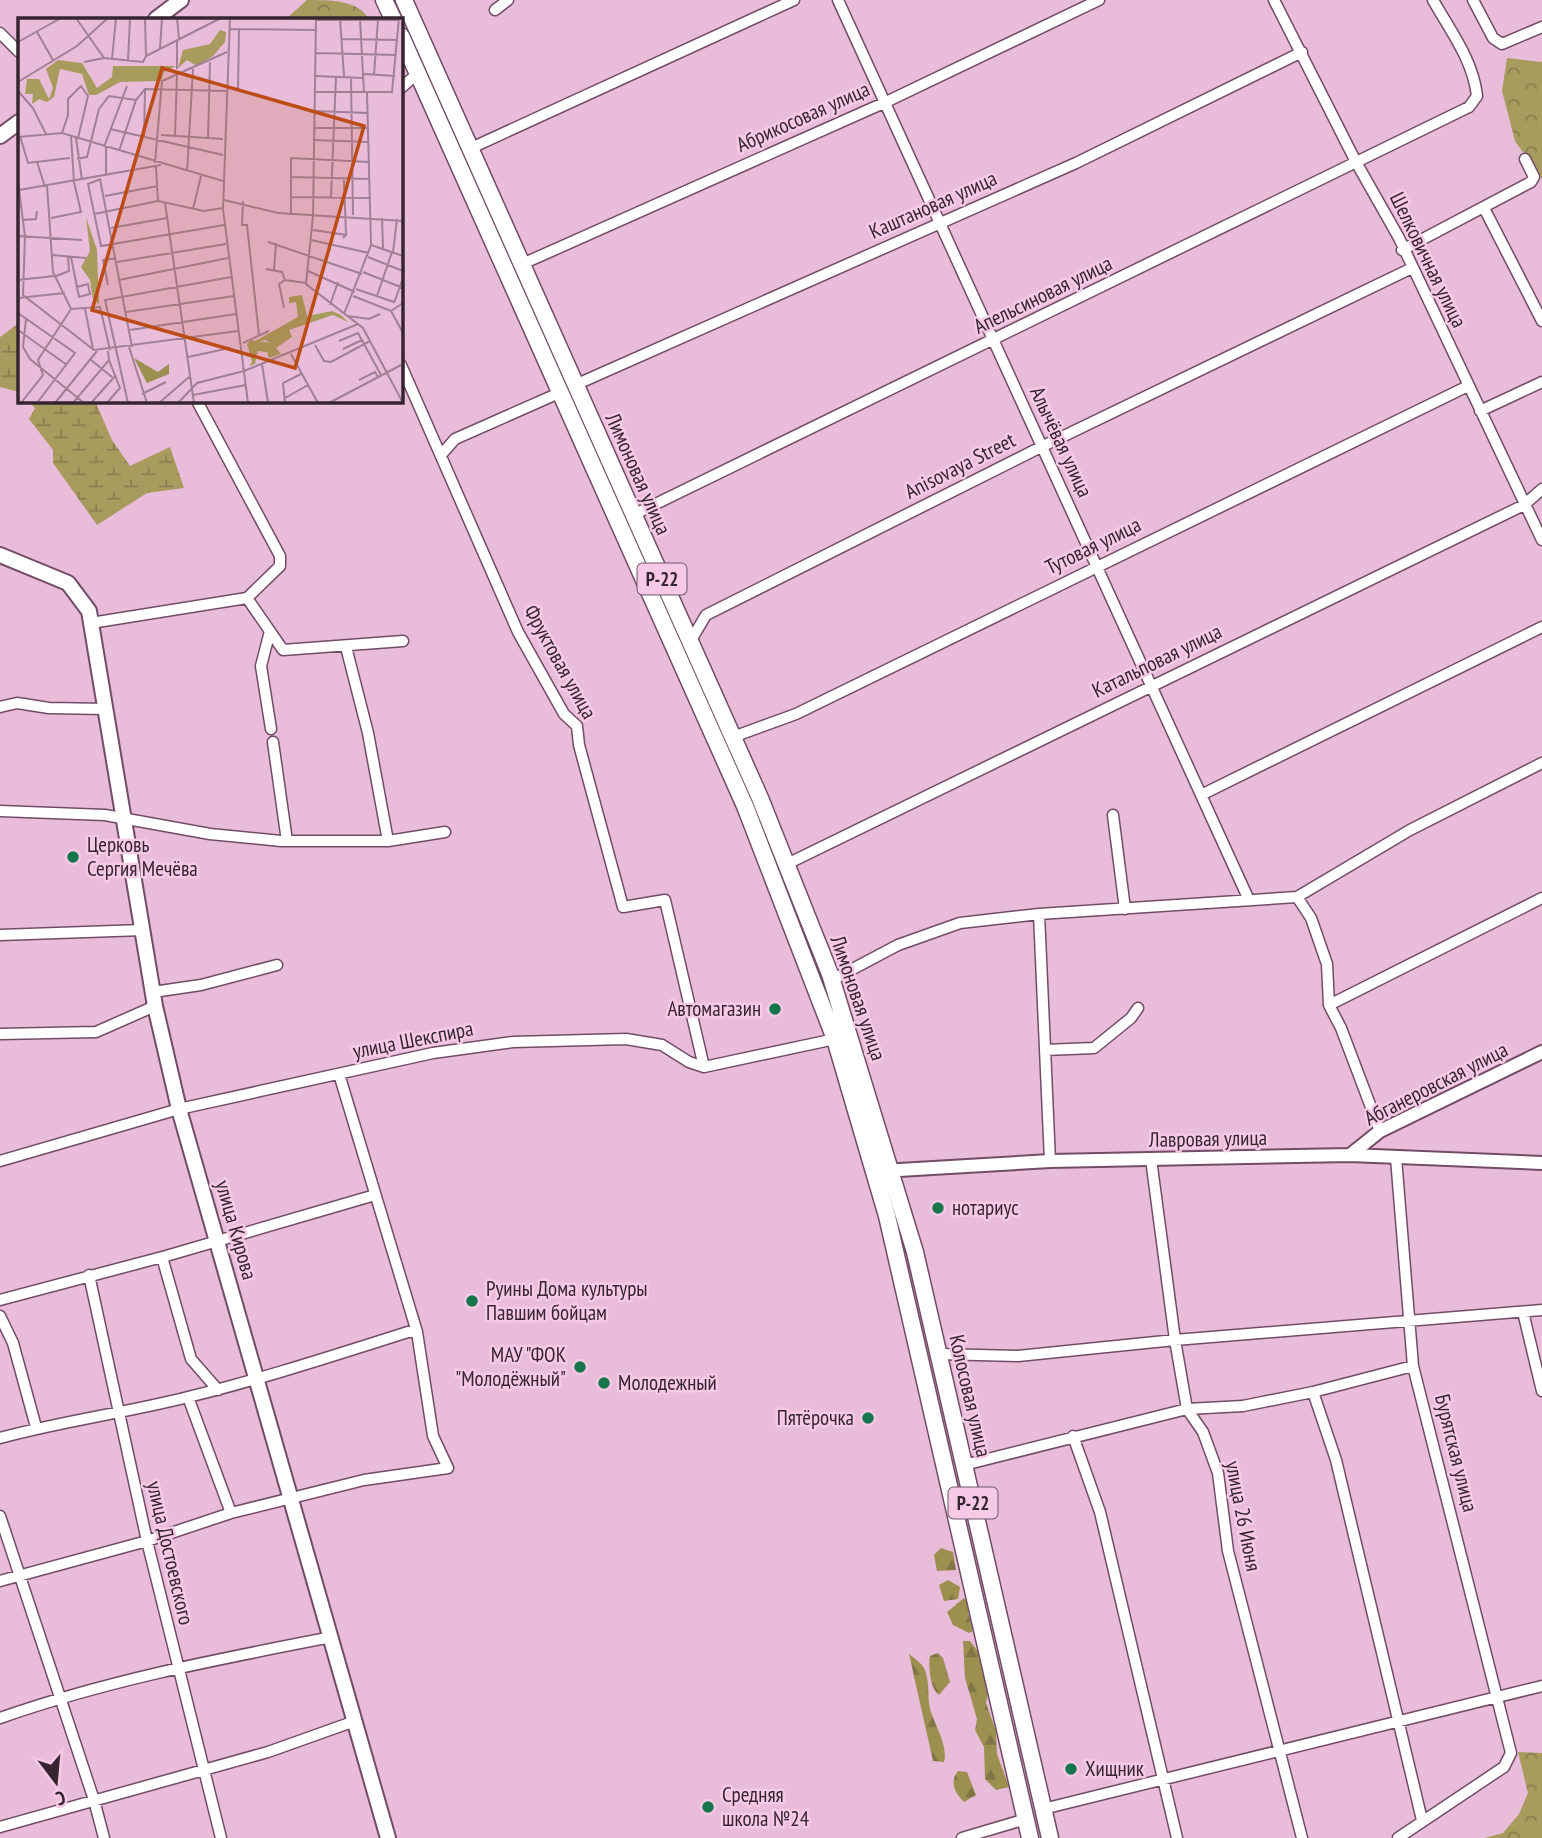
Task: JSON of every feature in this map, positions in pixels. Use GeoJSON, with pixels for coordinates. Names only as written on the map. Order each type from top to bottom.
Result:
{"type":"FeatureCollection","features":[{"type":"Feature","properties":{"kind":"highway"},"geometry":{"type":"LineString","coordinates":[[384,0],[393,18]]}},
{"type":"Feature","properties":{"kind":"highway","name":"Лимоновая улица"},"geometry":{"type":"LineString","coordinates":[[404,0],[733,737],[787,864],[832,980],[891,1168]]}},
{"type":"Feature","properties":{"kind":"highway","name":"Лимоновая улица"},"geometry":{"type":"LineString","coordinates":[[402,38],[745,806],[835,1039],[874,1173]]}},
{"type":"Feature","properties":{"kind":"highway","name":"Колосовая улица"},"geometry":{"type":"LineString","coordinates":[[891,1168],[915,1252],[1050,1838]]}},
{"type":"Feature","properties":{"kind":"highway","name":"Колосовая улица"},"geometry":{"type":"LineString","coordinates":[[874,1173],[1030,1838]]}},
{"type":"Feature","properties":{"kind":"main road"},"geometry":{"type":"LineString","coordinates":[[157,18],[181,0]]}},
{"type":"Feature","properties":{"kind":"main road"},"geometry":{"type":"LineString","coordinates":[[0,136],[18,123]]}},
{"type":"Feature","properties":{"kind":"main road","name":"улица Кирова"},"geometry":{"type":"LineString","coordinates":[[0,555],[68,583],[89,611],[154,999],[179,1109],[388,1838]]}},
{"type":"Feature","properties":{"kind":"street"},"geometry":{"type":"LineString","coordinates":[[495,10],[508,0]]}},
{"type":"Feature","properties":{"kind":"street"},"geometry":{"type":"LineString","coordinates":[[469,149],[794,0]]}},
{"type":"Feature","properties":{"kind":"street","name":"Алычёвая улица"},"geometry":{"type":"LineString","coordinates":[[838,0],[1203,794],[1249,900]]}},
{"type":"Feature","properties":{"kind":"street","name":"Абрикосовая улица"},"geometry":{"type":"LineString","coordinates":[[520,265],[886,102],[1099,0]]}},
{"type":"Feature","properties":{"kind":"street","name":"Шелковичная улица"},"geometry":{"type":"LineString","coordinates":[[1275,0],[1356,162],[1399,238],[1402,250],[1542,540]]}},
{"type":"Feature","properties":{"kind":"street","name":"Апельсиновая улица"},"geometry":{"type":"LineString","coordinates":[[633,515],[1469,107],[1477,96],[1475,76],[1467,57],[1433,0]]}},
{"type":"Feature","properties":{"kind":"street"},"geometry":{"type":"LineString","coordinates":[[1472,0],[1493,38],[1502,44],[1542,27]]}},
{"type":"Feature","properties":{"kind":"street"},"geometry":{"type":"LineString","coordinates":[[0,33],[18,51]]}},
{"type":"Feature","properties":{"kind":"street","name":"Каштановая улица"},"geometry":{"type":"LineString","coordinates":[[575,385],[1076,163],[1301,52]]}},
{"type":"Feature","properties":{"kind":"street"},"geometry":{"type":"LineString","coordinates":[[402,87],[418,73]]}},
{"type":"Feature","properties":{"kind":"street"},"geometry":{"type":"LineString","coordinates":[[1402,250],[1531,181],[1534,177],[1525,159]]}},
{"type":"Feature","properties":{"kind":"street"},"geometry":{"type":"LineString","coordinates":[[1484,208],[1542,321]]}},
{"type":"Feature","properties":{"kind":"street","name":"Anisovaya Street"},"geometry":{"type":"LineString","coordinates":[[690,642],[706,615],[1042,447],[1412,268]]}},
{"type":"Feature","properties":{"kind":"street","name":"Фруктовая улица"},"geometry":{"type":"LineString","coordinates":[[402,367],[518,632],[564,714],[577,726],[579,745],[623,907],[665,900],[704,1067]]}},
{"type":"Feature","properties":{"kind":"street"},"geometry":{"type":"LineString","coordinates":[[1480,411],[1542,382]]}},
{"type":"Feature","properties":{"kind":"street","name":"Тутовая улица"},"geometry":{"type":"LineString","coordinates":[[733,737],[796,714],[1468,386]]}},
{"type":"Feature","properties":{"kind":"street"},"geometry":{"type":"LineString","coordinates":[[441,454],[455,439],[559,393]]}},
{"type":"Feature","properties":{"kind":"street"},"geometry":{"type":"LineString","coordinates":[[91,622],[247,598],[278,570],[281,556],[198,402]]}},
{"type":"Feature","properties":{"kind":"street","name":"Катальповая улица"},"geometry":{"type":"LineString","coordinates":[[787,864],[1524,505],[1542,489]]}},
{"type":"Feature","properties":{"kind":"street"},"geometry":{"type":"LineString","coordinates":[[247,598],[283,650],[346,648],[403,641]]}},
{"type":"Feature","properties":{"kind":"street"},"geometry":{"type":"LineString","coordinates":[[1203,794],[1542,628]]}},
{"type":"Feature","properties":{"kind":"street"},"geometry":{"type":"LineString","coordinates":[[270,631],[261,666],[271,729]]}},
{"type":"Feature","properties":{"kind":"street"},"geometry":{"type":"LineString","coordinates":[[346,648],[368,733],[388,841]]}},
{"type":"Feature","properties":{"kind":"street"},"geometry":{"type":"LineString","coordinates":[[0,707],[18,703],[49,708],[106,709]]}},
{"type":"Feature","properties":{"kind":"street"},"geometry":{"type":"LineString","coordinates":[[273,742],[287,841]]}},
{"type":"Feature","properties":{"kind":"street"},"geometry":{"type":"LineString","coordinates":[[832,980],[898,945],[960,923],[1039,914],[1297,897],[1410,830],[1542,763]]}},
{"type":"Feature","properties":{"kind":"street"},"geometry":{"type":"LineString","coordinates":[[0,811],[125,818],[210,834],[287,841],[388,841],[445,832]]}},
{"type":"Feature","properties":{"kind":"street"},"geometry":{"type":"LineString","coordinates":[[1114,815],[1125,909]]}},
{"type":"Feature","properties":{"kind":"street"},"geometry":{"type":"LineString","coordinates":[[1297,897],[1311,918],[1327,964],[1329,1005],[1341,1028],[1380,1131]]}},
{"type":"Feature","properties":{"kind":"street"},"geometry":{"type":"LineString","coordinates":[[1329,1005],[1542,898]]}},
{"type":"Feature","properties":{"kind":"street"},"geometry":{"type":"LineString","coordinates":[[1039,914],[1050,1161]]}},
{"type":"Feature","properties":{"kind":"street"},"geometry":{"type":"LineString","coordinates":[[0,935],[143,930]]}},
{"type":"Feature","properties":{"kind":"street"},"geometry":{"type":"LineString","coordinates":[[0,1034],[96,1032],[154,999],[277,965]]}},
{"type":"Feature","properties":{"kind":"street"},"geometry":{"type":"LineString","coordinates":[[1045,1050],[1094,1048],[1138,1008]]}},
{"type":"Feature","properties":{"kind":"street","name":"улица Шекспира"},"geometry":{"type":"LineString","coordinates":[[0,1161],[179,1109],[433,1053],[513,1042],[626,1039],[662,1045],[689,1062],[704,1067]]}},
{"type":"Feature","properties":{"kind":"street"},"geometry":{"type":"LineString","coordinates":[[704,1067],[835,1039]]}},
{"type":"Feature","properties":{"kind":"street","name":"Абганеровская улица"},"geometry":{"type":"LineString","coordinates":[[1350,1155],[1380,1131],[1542,1052]]}},
{"type":"Feature","properties":{"kind":"street"},"geometry":{"type":"LineString","coordinates":[[0,1581],[147,1541],[231,1513],[364,1480],[448,1468],[433,1436],[417,1332],[339,1074]]}},
{"type":"Feature","properties":{"kind":"street","name":"Лавровая улица"},"geometry":{"type":"LineString","coordinates":[[874,1173],[891,1168],[1050,1161],[1350,1155],[1542,1163]]}},
{"type":"Feature","properties":{"kind":"street","name":"Бурятская улица"},"geometry":{"type":"LineString","coordinates":[[1396,1158],[1407,1320],[1413,1366],[1511,1753],[1504,1767],[1422,1820]]}},
{"type":"Feature","properties":{"kind":"street","name":"улица 26 Июня"},"geometry":{"type":"LineString","coordinates":[[1151,1159],[1187,1409],[1203,1432],[1218,1473],[1228,1551],[1302,1838]]}},
{"type":"Feature","properties":{"kind":"street"},"geometry":{"type":"LineString","coordinates":[[0,1300],[218,1242],[375,1195]]}},
{"type":"Feature","properties":{"kind":"street"},"geometry":{"type":"LineString","coordinates":[[162,1257],[191,1359],[218,1390]]}},
{"type":"Feature","properties":{"kind":"street","name":"улица Достоевского"},"geometry":{"type":"LineString","coordinates":[[89,1275],[147,1541],[221,1838]]}},
{"type":"Feature","properties":{"kind":"street"},"geometry":{"type":"LineString","coordinates":[[938,1354],[1018,1356],[1175,1340],[1542,1310]]}},
{"type":"Feature","properties":{"kind":"street"},"geometry":{"type":"LineString","coordinates":[[1523,1312],[1542,1391]]}},
{"type":"Feature","properties":{"kind":"street"},"geometry":{"type":"LineString","coordinates":[[0,1316],[13,1343],[36,1427]]}},
{"type":"Feature","properties":{"kind":"street"},"geometry":{"type":"LineString","coordinates":[[0,1438],[36,1427],[118,1414],[218,1390],[408,1332],[417,1332]]}},
{"type":"Feature","properties":{"kind":"street"},"geometry":{"type":"LineString","coordinates":[[964,1465],[1187,1409],[1243,1406],[1313,1392],[1413,1366]]}},
{"type":"Feature","properties":{"kind":"street"},"geometry":{"type":"LineString","coordinates":[[1313,1392],[1336,1460],[1422,1820],[1398,1838]]}},
{"type":"Feature","properties":{"kind":"street"},"geometry":{"type":"LineString","coordinates":[[188,1397],[231,1513]]}},
{"type":"Feature","properties":{"kind":"street"},"geometry":{"type":"LineString","coordinates":[[1073,1436],[1100,1512],[1177,1838]]}},
{"type":"Feature","properties":{"kind":"street"},"geometry":{"type":"LineString","coordinates":[[0,1516],[58,1698],[94,1800],[104,1838]]}},
{"type":"Feature","properties":{"kind":"street"},"geometry":{"type":"LineString","coordinates":[[0,1718],[58,1698],[178,1666],[331,1637]]}},
{"type":"Feature","properties":{"kind":"street"},"geometry":{"type":"LineString","coordinates":[[1043,1809],[1163,1777],[1280,1752],[1542,1686]]}},
{"type":"Feature","properties":{"kind":"street"},"geometry":{"type":"LineString","coordinates":[[0,1827],[203,1768],[268,1752],[355,1721]]}},
{"type":"Feature","properties":{"kind":"street"},"geometry":{"type":"LineString","coordinates":[[962,1838],[1026,1819]]}},
{"type":"Feature","properties":{"kind":"green space"},"geometry":{"type":"Polygon","coordinates":[[[307,0],[351,5],[367,18],[287,18],[307,0]]]}},
{"type":"Feature","properties":{"kind":"green space"},"geometry":{"type":"Polygon","coordinates":[[[1507,58],[1542,62],[1542,179],[1515,141],[1502,91],[1507,58]]]}},
{"type":"Feature","properties":{"kind":"green space"},"geometry":{"type":"Polygon","coordinates":[[[18,324],[18,392],[0,387],[0,337],[18,324]]]}},
{"type":"Feature","properties":{"kind":"green space"},"geometry":{"type":"Polygon","coordinates":[[[29,402],[95,402],[112,440],[130,466],[170,447],[184,488],[147,493],[97,525],[53,463],[53,450],[29,419],[35,408],[29,402]]]}},
{"type":"Feature","properties":{"kind":"green space"},"geometry":{"type":"Polygon","coordinates":[[[941,1548],[953,1552],[956,1570],[937,1571],[934,1555],[941,1548]]]}},
{"type":"Feature","properties":{"kind":"green space"},"geometry":{"type":"Polygon","coordinates":[[[948,1580],[960,1587],[958,1599],[944,1601],[939,1585],[948,1580]]]}},
{"type":"Feature","properties":{"kind":"green space"},"geometry":{"type":"Polygon","coordinates":[[[964,1598],[970,1605],[968,1612],[973,1631],[969,1633],[953,1625],[947,1612],[964,1598]]]}},
{"type":"Feature","properties":{"kind":"green space"},"geometry":{"type":"Polygon","coordinates":[[[963,1641],[970,1641],[980,1654],[988,1694],[986,1703],[996,1731],[997,1754],[1009,1787],[996,1790],[985,1779],[984,1747],[975,1730],[977,1719],[965,1678],[963,1641]]]}},
{"type":"Feature","properties":{"kind":"green space"},"geometry":{"type":"Polygon","coordinates":[[[938,1653],[943,1658],[950,1682],[939,1695],[932,1683],[929,1665],[930,1656],[938,1653]]]}},
{"type":"Feature","properties":{"kind":"green space"},"geometry":{"type":"Polygon","coordinates":[[[909,1654],[925,1670],[930,1710],[944,1747],[944,1762],[933,1761],[909,1654]]]}},
{"type":"Feature","properties":{"kind":"green space"},"geometry":{"type":"Polygon","coordinates":[[[1518,1752],[1542,1753],[1542,1838],[1484,1838],[1503,1833],[1519,1814],[1528,1793],[1518,1752]]]}},
{"type":"Feature","properties":{"kind":"green space"},"geometry":{"type":"Polygon","coordinates":[[[958,1771],[967,1772],[976,1795],[964,1802],[954,1787],[958,1771]]]}},
{"type":"Feature","properties":{"kind":"place","name":"Церковь Сергия Мечёва"},"geometry":{"type":"Point","coordinates":[73,857]}},
{"type":"Feature","properties":{"kind":"place","name":"Автомагазин"},"geometry":{"type":"Point","coordinates":[775,1009]}},
{"type":"Feature","properties":{"kind":"place","name":"нотариус"},"geometry":{"type":"Point","coordinates":[938,1208]}},
{"type":"Feature","properties":{"kind":"place","name":"Руины Дома культуры Павшим бойцам"},"geometry":{"type":"Point","coordinates":[472,1301]}},
{"type":"Feature","properties":{"kind":"place","name":"МАУ \"ФОК \"Молодёжный\""},"geometry":{"type":"Point","coordinates":[580,1367]}},
{"type":"Feature","properties":{"kind":"place","name":"Молодежный"},"geometry":{"type":"Point","coordinates":[604,1383]}},
{"type":"Feature","properties":{"kind":"place","name":"Пятёрочка"},"geometry":{"type":"Point","coordinates":[868,1418]}},
{"type":"Feature","properties":{"kind":"place","name":"Хищник"},"geometry":{"type":"Point","coordinates":[1071,1769]}},
{"type":"Feature","properties":{"kind":"place","name":"Средняя школа №24"},"geometry":{"type":"Point","coordinates":[708,1807]}}]}
